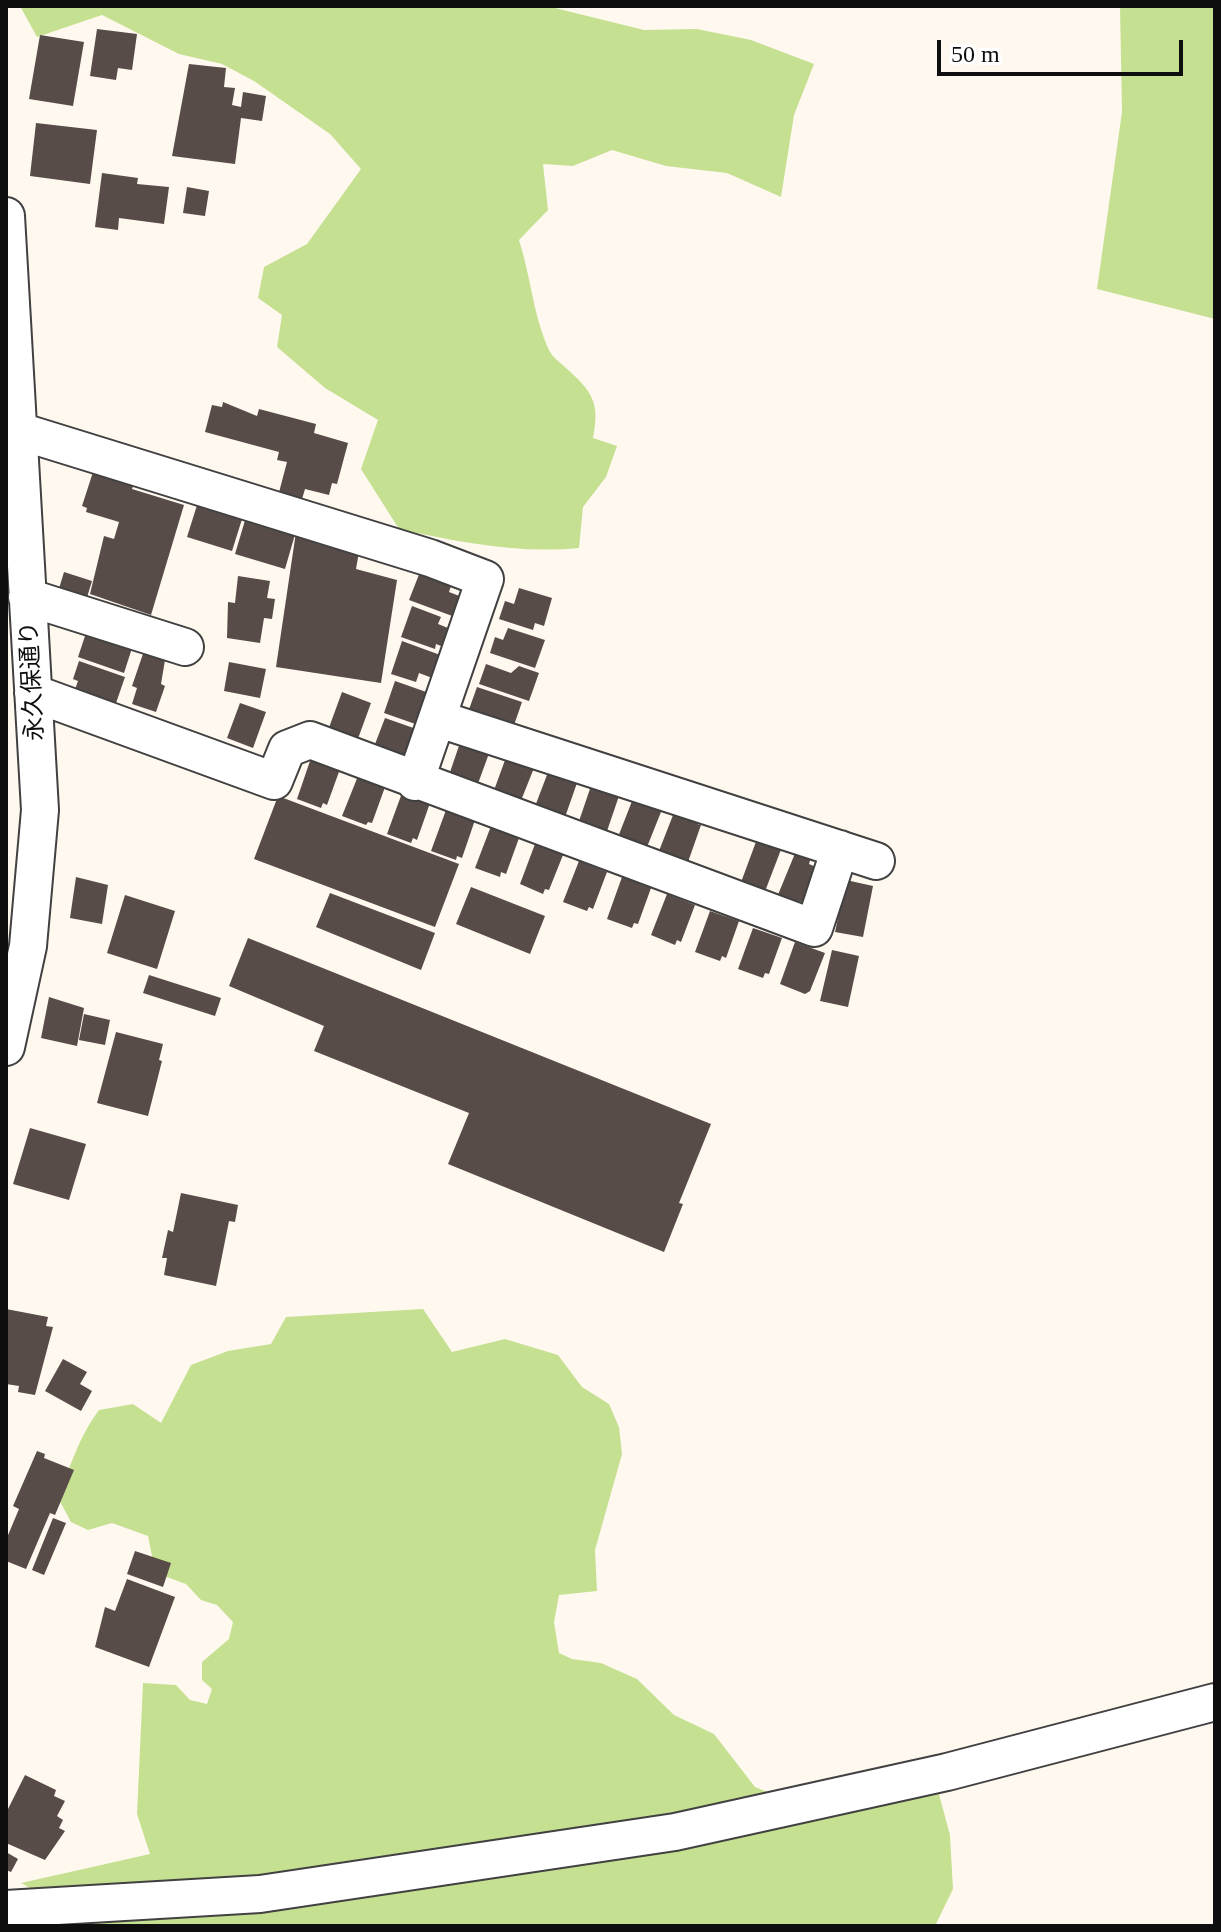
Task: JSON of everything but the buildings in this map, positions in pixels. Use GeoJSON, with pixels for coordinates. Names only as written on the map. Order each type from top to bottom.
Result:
{"type":"FeatureCollection","features":[{"type":"Feature","properties":{"kind":"street","name":"永久保通り"},"geometry":{"type":"LineString","coordinates":[[6,216],[40,810],[28,946],[6,1047]]}},
{"type":"Feature","properties":{"kind":"street"},"geometry":{"type":"LineString","coordinates":[[16,430],[430,558],[485,579],[415,782]]}},
{"type":"Feature","properties":{"kind":"street"},"geometry":{"type":"LineString","coordinates":[[27,597],[185,647]]}},
{"type":"Feature","properties":{"kind":"street"},"geometry":{"type":"LineString","coordinates":[[33,693],[274,781],[287,749],[310,740],[415,782],[814,928],[840,849]]}},
{"type":"Feature","properties":{"kind":"street"},"geometry":{"type":"LineString","coordinates":[[439,719],[876,861]]}},
{"type":"Feature","properties":{"kind":"street"},"geometry":{"type":"LineString","coordinates":[[6,1909],[260,1894],[675,1832],[947,1772],[1215,1702]]}},
{"type":"Feature","properties":{"kind":"green space"},"geometry":{"type":"Polygon","coordinates":[[[20,6],[547,6],[644,30],[697,29],[751,40],[814,64],[794,115],[781,197],[727,173],[666,166],[612,150],[573,166],[543,164],[548,210],[519,240],[536,310],[550,353],[583,384],[592,399],[596,416],[593,438],[617,446],[606,477],[583,507],[579,548],[511,548],[399,529],[361,469],[378,420],[325,388],[277,347],[282,315],[258,298],[264,267],[307,244],[361,169],[330,134],[254,81],[222,64],[179,54],[102,15],[37,37],[20,6]]]}},
{"type":"Feature","properties":{"kind":"green space"},"geometry":{"type":"Polygon","coordinates":[[[1120,6],[1215,6],[1215,319],[1097,289],[1122,112],[1120,6]]]}},
{"type":"Feature","properties":{"kind":"green space"},"geometry":{"type":"Polygon","coordinates":[[[423,1309],[452,1352],[505,1339],[558,1355],[582,1387],[609,1404],[619,1427],[622,1454],[595,1550],[597,1591],[559,1595],[554,1622],[559,1653],[572,1659],[601,1663],[637,1679],[674,1715],[714,1734],[755,1787],[816,1812],[937,1787],[950,1835],[953,1889],[935,1926],[99,1926],[21,1883],[150,1854],[137,1814],[143,1683],[176,1685],[190,1700],[207,1704],[212,1689],[202,1680],[202,1662],[229,1639],[233,1622],[217,1605],[201,1600],[186,1584],[164,1576],[154,1566],[148,1536],[112,1523],[88,1530],[71,1522],[57,1496],[80,1441],[99,1410],[133,1404],[161,1423],[191,1365],[228,1351],[271,1344],[286,1317],[423,1309]]]}}]}
